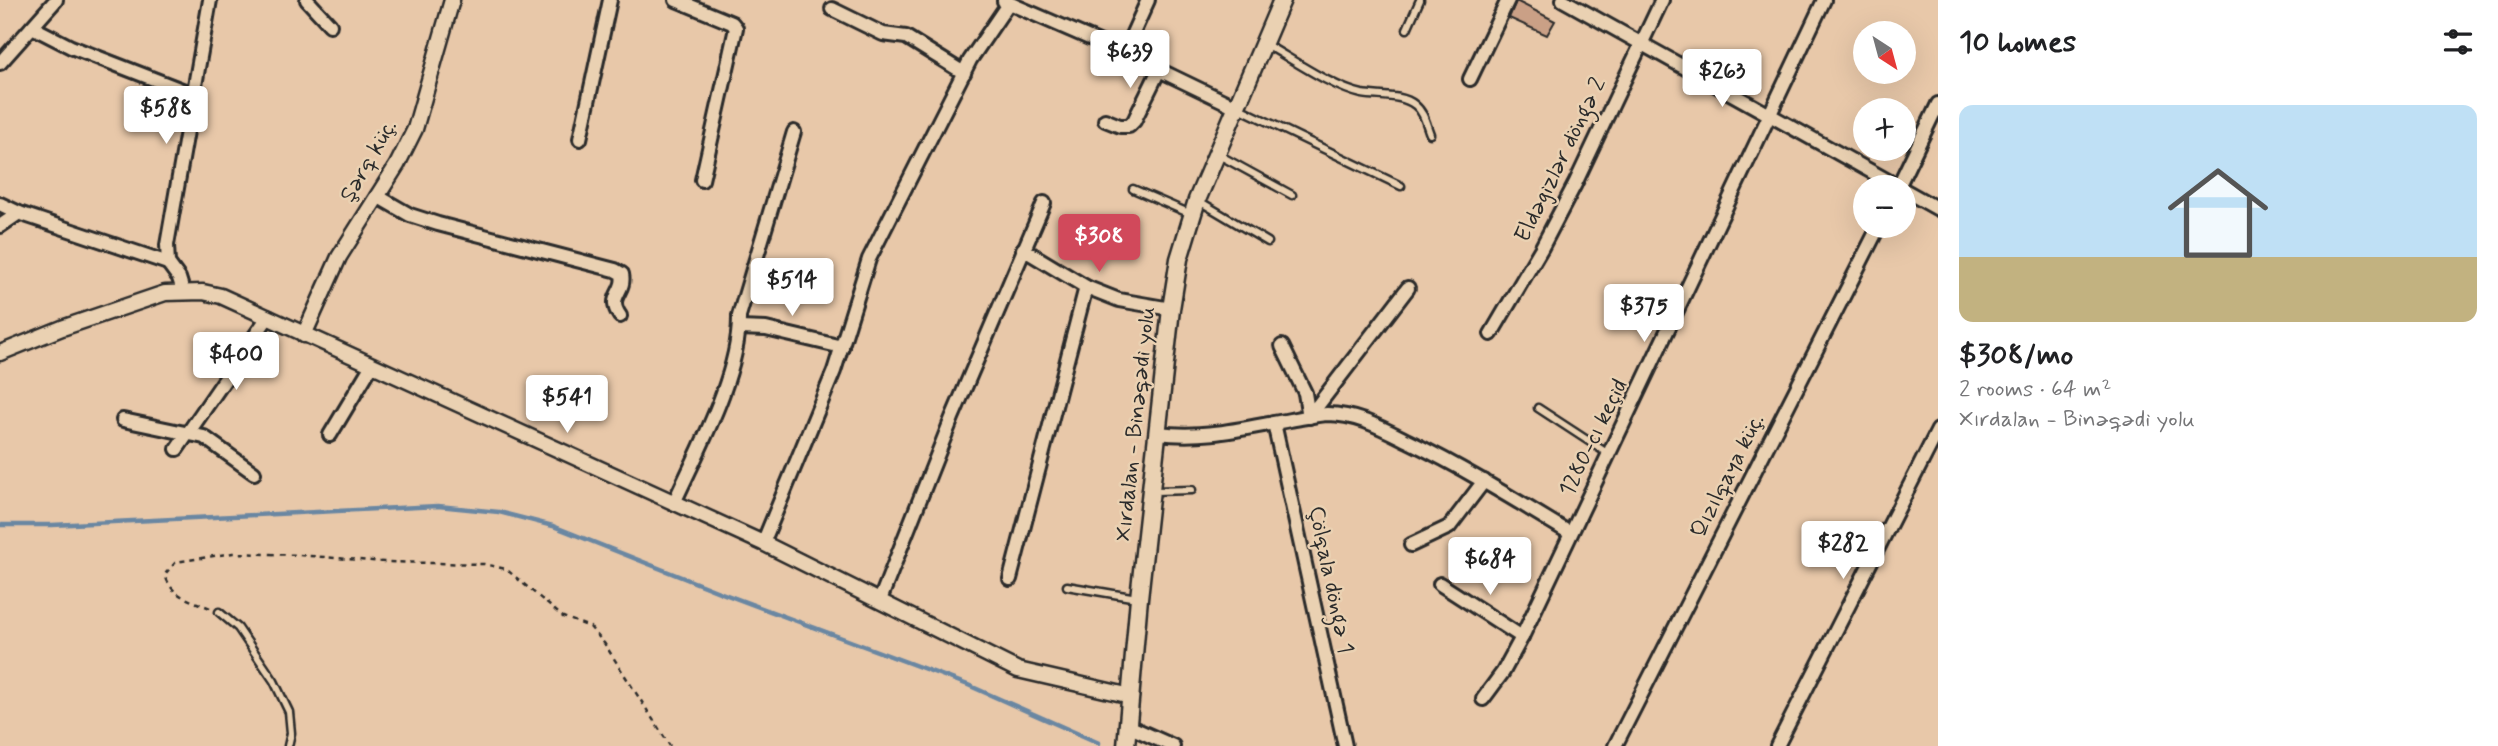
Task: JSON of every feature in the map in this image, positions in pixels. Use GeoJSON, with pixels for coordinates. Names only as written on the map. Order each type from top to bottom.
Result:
{"type":"FeatureCollection","features":[{"type":"Feature","properties":{"kind":"main road","name":"Xırdalan - Binəqədi yolu"},"geometry":{"type":"LineString","coordinates":[[1126,746],[1139,598],[1179,259],[1194,207],[1282,0]]}},
{"type":"Feature","properties":{"kind":"street"},"geometry":{"type":"LineString","coordinates":[[0,63],[56,0]]}},
{"type":"Feature","properties":{"kind":"street"},"geometry":{"type":"LineString","coordinates":[[183,291],[168,263],[169,225],[210,0]]}},
{"type":"Feature","properties":{"kind":"street"},"geometry":{"type":"LineString","coordinates":[[307,0],[330,25]]}},
{"type":"Feature","properties":{"kind":"street","name":"Şərq küç."},"geometry":{"type":"LineString","coordinates":[[303,335],[339,257],[406,149],[415,129],[452,0]]}},
{"type":"Feature","properties":{"kind":"street"},"geometry":{"type":"LineString","coordinates":[[580,139],[610,0]]}},
{"type":"Feature","properties":{"kind":"street"},"geometry":{"type":"LineString","coordinates":[[676,0],[732,23],[736,28],[702,180]]}},
{"type":"Feature","properties":{"kind":"street"},"geometry":{"type":"LineString","coordinates":[[708,13],[714,0]]}},
{"type":"Feature","properties":{"kind":"street"},"geometry":{"type":"LineString","coordinates":[[1124,53],[1148,0]]}},
{"type":"Feature","properties":{"kind":"street"},"geometry":{"type":"LineString","coordinates":[[1470,79],[1508,0]]}},
{"type":"Feature","properties":{"kind":"street"},"geometry":{"type":"LineString","coordinates":[[1563,0],[1877,175]]}},
{"type":"Feature","properties":{"kind":"street","name":"Eldəgizlər döngə 2"},"geometry":{"type":"LineString","coordinates":[[1491,334],[1575,184],[1662,0]]}},
{"type":"Feature","properties":{"kind":"street","name":"1280-cı keçid"},"geometry":{"type":"LineString","coordinates":[[1483,699],[1503,672],[1522,637],[1824,0]]}},
{"type":"Feature","properties":{"kind":"street"},"geometry":{"type":"LineString","coordinates":[[763,543],[842,347],[869,259],[976,50],[1005,2],[1124,53],[1236,107]]}},
{"type":"Feature","properties":{"kind":"street"},"geometry":{"type":"LineString","coordinates":[[832,9],[883,34],[905,37],[964,73]]}},
{"type":"Feature","properties":{"kind":"street"},"geometry":{"type":"LineString","coordinates":[[32,27],[71,47],[192,94]]}},
{"type":"Feature","properties":{"kind":"street"},"geometry":{"type":"LineString","coordinates":[[1105,120],[1120,126],[1129,126],[1159,70]]}},
{"type":"Feature","properties":{"kind":"street"},"geometry":{"type":"LineString","coordinates":[[1905,175],[1938,104]]}},
{"type":"Feature","properties":{"kind":"street"},"geometry":{"type":"LineString","coordinates":[[674,503],[725,385],[739,328],[739,316],[794,132]]}},
{"type":"Feature","properties":{"kind":"street"},"geometry":{"type":"LineString","coordinates":[[377,196],[410,215],[438,225],[615,270],[622,274],[624,281],[614,300],[614,307],[621,316]]}},
{"type":"Feature","properties":{"kind":"street"},"geometry":{"type":"LineString","coordinates":[[1916,197],[1938,209]]}},
{"type":"Feature","properties":{"kind":"street"},"geometry":{"type":"LineString","coordinates":[[880,600],[1044,203]]}},
{"type":"Feature","properties":{"kind":"street"},"geometry":{"type":"LineString","coordinates":[[0,204],[19,213],[168,263]]}},
{"type":"Feature","properties":{"kind":"street"},"geometry":{"type":"LineString","coordinates":[[0,226],[19,213]]}},
{"type":"Feature","properties":{"kind":"street","name":"Qızılqaya küç."},"geometry":{"type":"LineString","coordinates":[[1615,746],[1873,238]]}},
{"type":"Feature","properties":{"kind":"street"},"geometry":{"type":"LineString","coordinates":[[1023,249],[1086,287],[1119,300],[1171,309]]}},
{"type":"Feature","properties":{"kind":"street"},"geometry":{"type":"LineString","coordinates":[[1010,579],[1086,287]]}},
{"type":"Feature","properties":{"kind":"street"},"geometry":{"type":"LineString","coordinates":[[1309,417],[1408,288]]}},
{"type":"Feature","properties":{"kind":"street"},"geometry":{"type":"LineString","coordinates":[[0,353],[165,293],[183,291],[220,296],[763,543],[1018,670],[1131,696]]}},
{"type":"Feature","properties":{"kind":"street"},"geometry":{"type":"LineString","coordinates":[[177,449],[268,317]]}},
{"type":"Feature","properties":{"kind":"street"},"geometry":{"type":"LineString","coordinates":[[739,328],[766,329],[842,347]]}},
{"type":"Feature","properties":{"kind":"street"},"geometry":{"type":"LineString","coordinates":[[1282,346],[1305,393],[1309,417]]}},
{"type":"Feature","properties":{"kind":"street"},"geometry":{"type":"LineString","coordinates":[[330,435],[372,365]]}},
{"type":"Feature","properties":{"kind":"street"},"geometry":{"type":"LineString","coordinates":[[1158,433],[1213,435],[1326,414],[1349,416],[1373,424],[1450,461],[1570,533]]}},
{"type":"Feature","properties":{"kind":"street"},"geometry":{"type":"LineString","coordinates":[[123,420],[204,437],[254,473]]}},
{"type":"Feature","properties":{"kind":"street","name":"Çölqala döngə 1"},"geometry":{"type":"LineString","coordinates":[[1274,423],[1345,746]]}},
{"type":"Feature","properties":{"kind":"street"},"geometry":{"type":"LineString","coordinates":[[1777,746],[1938,430]]}},
{"type":"Feature","properties":{"kind":"street"},"geometry":{"type":"LineString","coordinates":[[1411,545],[1449,527],[1484,481]]}},
{"type":"Feature","properties":{"kind":"street"},"geometry":{"type":"LineString","coordinates":[[1440,584],[1522,637]]}},
{"type":"Feature","properties":{"kind":"street"},"geometry":{"type":"LineString","coordinates":[[1128,726],[1173,746]]}},
{"type":"Feature","properties":{"kind":"lane"},"geometry":{"type":"LineString","coordinates":[[1406,29],[1420,0]]}},
{"type":"Feature","properties":{"kind":"lane"},"geometry":{"type":"LineString","coordinates":[[1263,44],[1345,89],[1403,99],[1415,105],[1430,134]]}},
{"type":"Feature","properties":{"kind":"lane"},"geometry":{"type":"LineString","coordinates":[[1236,107],[1401,186]]}},
{"type":"Feature","properties":{"kind":"lane"},"geometry":{"type":"LineString","coordinates":[[1216,154],[1292,195]]}},
{"type":"Feature","properties":{"kind":"lane"},"geometry":{"type":"LineString","coordinates":[[1133,189],[1194,207],[1268,242]]}},
{"type":"Feature","properties":{"kind":"lane"},"geometry":{"type":"LineString","coordinates":[[1538,408],[1610,455]]}},
{"type":"Feature","properties":{"kind":"lane"},"geometry":{"type":"LineString","coordinates":[[1152,491],[1192,490]]}},
{"type":"Feature","properties":{"kind":"lane"},"geometry":{"type":"LineString","coordinates":[[1067,586],[1139,598]]}},
{"type":"Feature","properties":{"kind":"lane"},"geometry":{"type":"LineString","coordinates":[[219,612],[238,628],[274,681],[289,712],[291,733],[288,746]]}},
{"type":"Feature","properties":{"kind":"path"},"geometry":{"type":"LineString","coordinates":[[219,612],[168,587],[165,574],[176,562],[233,553],[384,562],[484,564],[506,569],[563,617],[590,627],[604,643],[670,746]]}},
{"type":"Feature","properties":{"kind":"building"},"geometry":{"type":"Polygon","coordinates":[[[1516,1],[1555,21],[1547,35],[1509,18],[1516,1]]]}},
{"type":"Feature","properties":{"kind":"waterway"},"geometry":{"type":"LineString","coordinates":[[0,525],[52,525],[438,506],[499,512],[553,526],[719,592],[968,685],[1099,743]]}}]}
